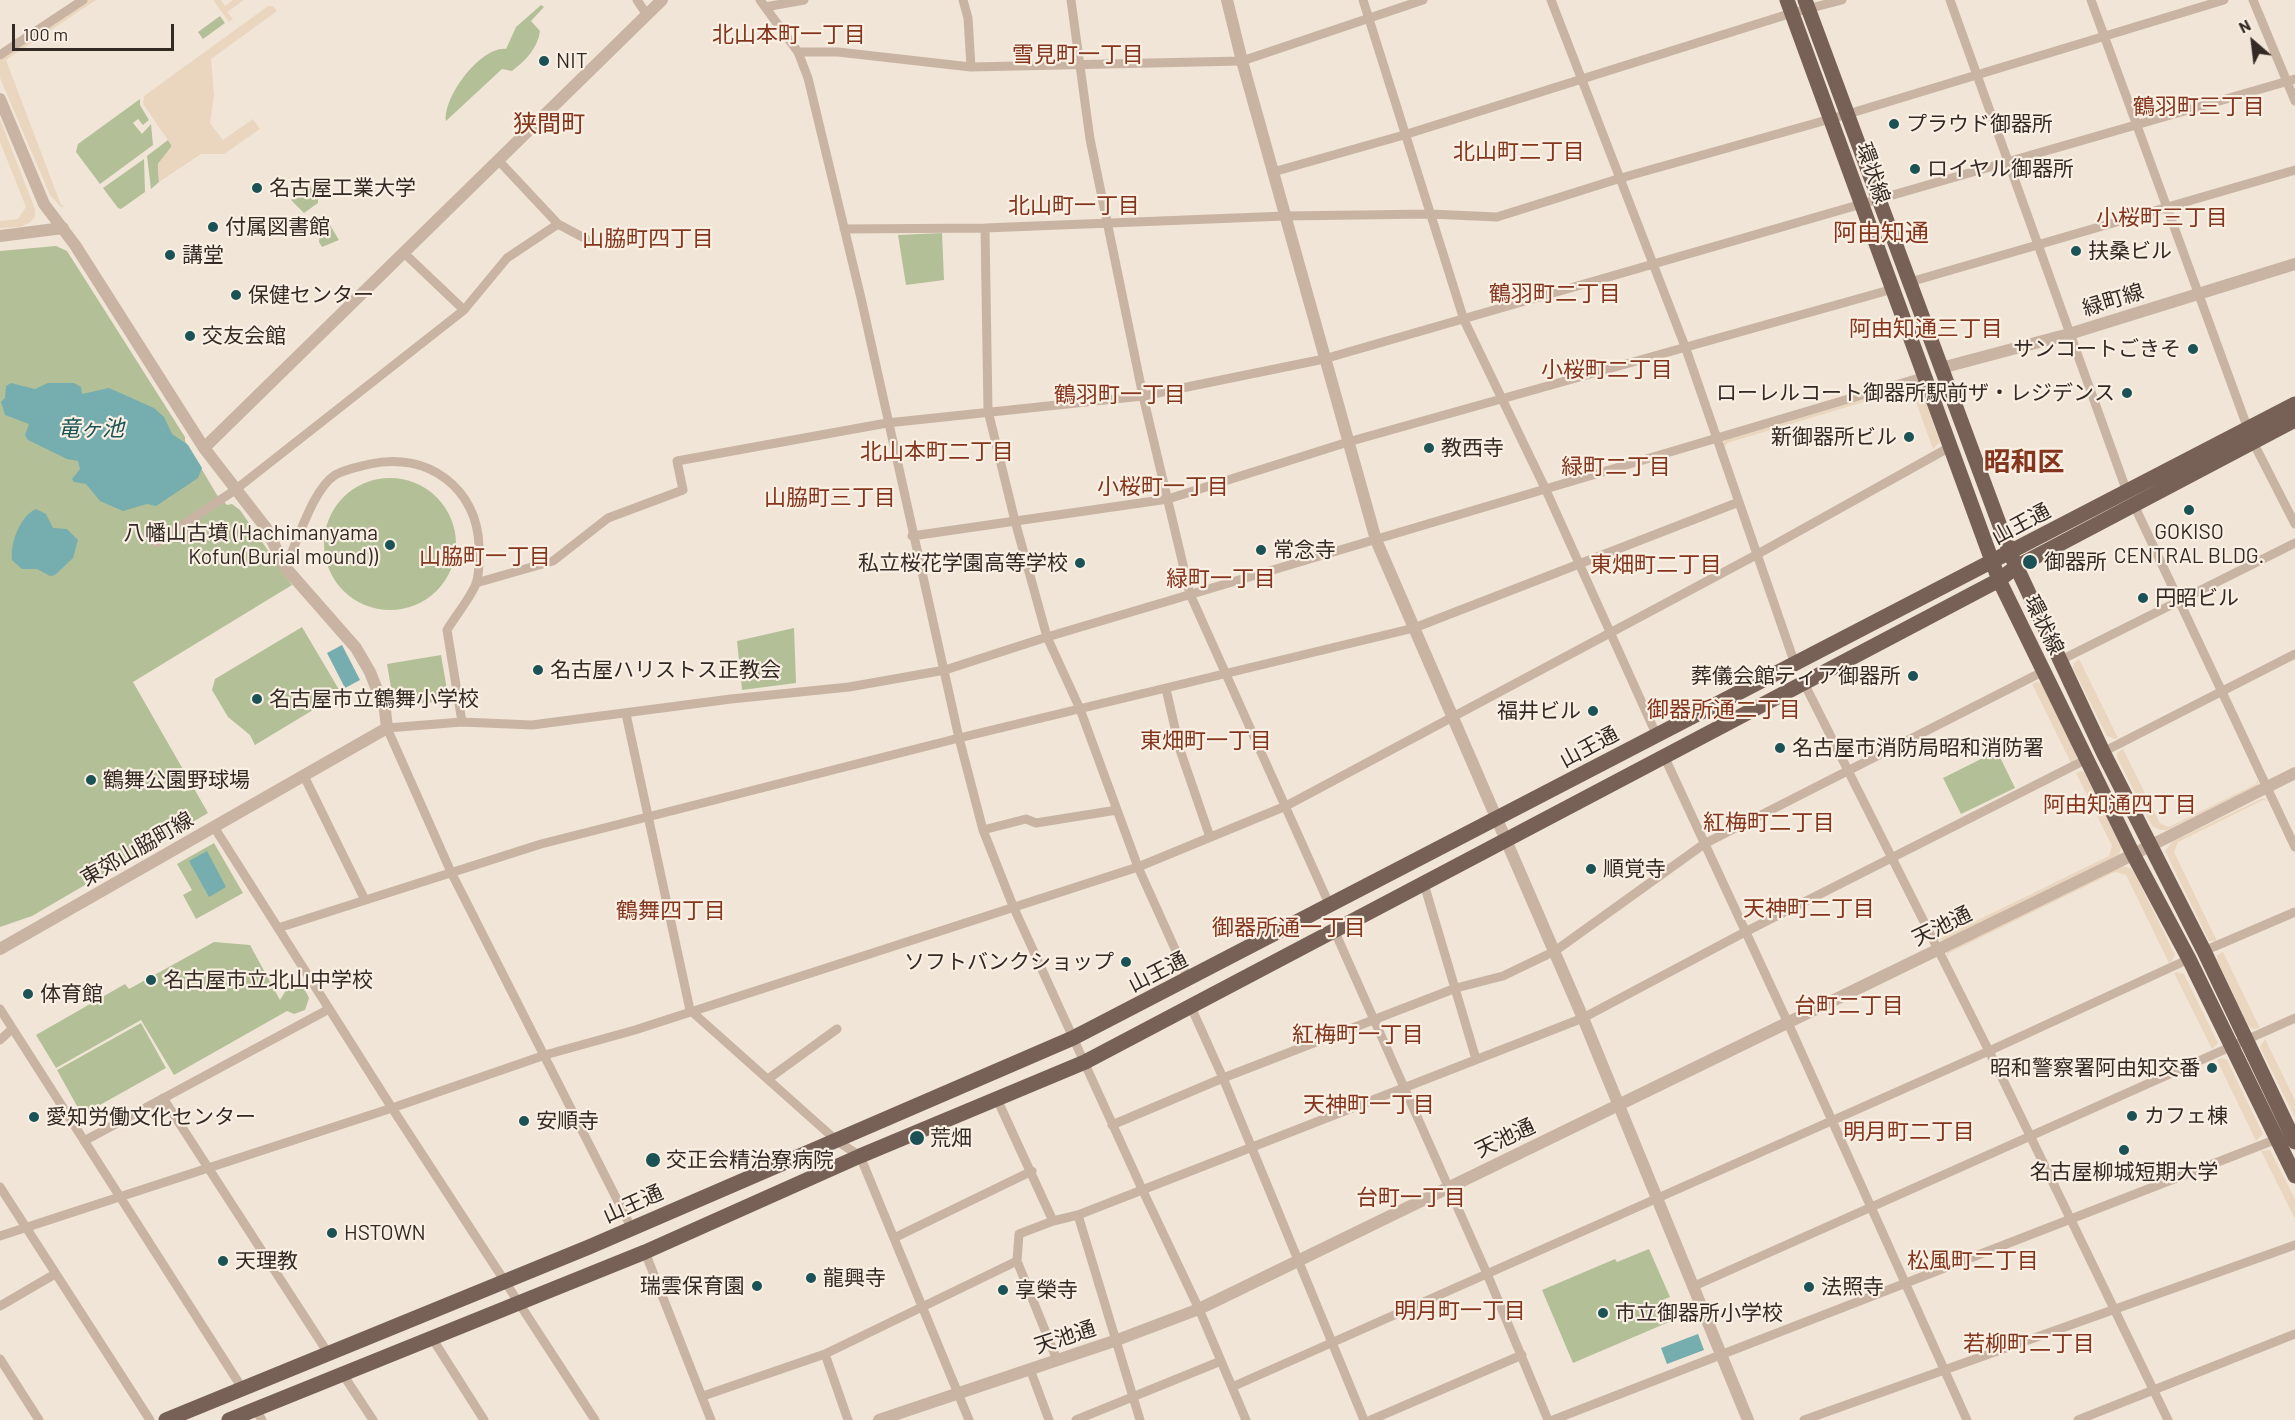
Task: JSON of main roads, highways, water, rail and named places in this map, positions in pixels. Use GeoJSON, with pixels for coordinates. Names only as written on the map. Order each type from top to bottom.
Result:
{"type":"FeatureCollection","features":[{"type":"Feature","properties":{"kind":"main road","name":"環状線"},"geometry":{"type":"LineString","coordinates":[[1807,5],[2013,560],[2103,752],[2247,1039],[2290,1137],[2295,1176]]}},
{"type":"Feature","properties":{"kind":"main road","name":"環状線"},"geometry":{"type":"LineString","coordinates":[[1789,7],[1832,118],[1999,580],[2133,854],[2232,1045],[2290,1137]]}},
{"type":"Feature","properties":{"kind":"main road","name":"山王通"},"geometry":{"type":"LineString","coordinates":[[166,1420],[505,1281],[837,1141],[1073,1038],[1992,563],[2013,560],[2250,435],[2295,404]]}},
{"type":"Feature","properties":{"kind":"main road","name":"山王通"},"geometry":{"type":"LineString","coordinates":[[2250,435],[2295,420]]}},
{"type":"Feature","properties":{"kind":"main road","name":"山王通"},"geometry":{"type":"LineString","coordinates":[[229,1420],[259,1415],[342,1373],[645,1252],[860,1156],[1085,1062],[1999,580],[2013,560]]}},
{"type":"Feature","properties":{"kind":"water","name":"竜ヶ池"},"geometry":{"type":"Polygon","coordinates":[[[11,383],[35,389],[48,383],[74,383],[81,387],[82,394],[109,388],[154,408],[164,417],[172,434],[188,445],[202,468],[198,478],[156,506],[147,504],[123,511],[100,501],[86,484],[74,482],[72,479],[80,469],[78,461],[67,459],[28,440],[25,435],[29,424],[5,415],[1,402],[5,398],[6,386],[11,383]]]}},
{"type":"Feature","properties":{"kind":"water"},"geometry":{"type":"Polygon","coordinates":[[[36,509],[46,514],[53,528],[67,529],[78,540],[73,558],[55,575],[50,576],[37,569],[22,569],[12,560],[17,531],[25,518],[36,509]]]}},
{"type":"Feature","properties":{"kind":"water"},"geometry":{"type":"Polygon","coordinates":[[[342,645],[360,680],[345,688],[327,653],[342,645]]]}},
{"type":"Feature","properties":{"kind":"water"},"geometry":{"type":"Polygon","coordinates":[[[207,851],[226,887],[209,897],[189,861],[207,851]]]}},
{"type":"Feature","properties":{"kind":"water"},"geometry":{"type":"Polygon","coordinates":[[[1698,1334],[1704,1350],[1667,1364],[1661,1348],[1698,1334]]]}},
{"type":"Feature","properties":{"kind":"place","name":"NIT"},"geometry":{"type":"Point","coordinates":[544,61]}},
{"type":"Feature","properties":{"kind":"place","name":"プラウド御器所"},"geometry":{"type":"Point","coordinates":[1894,124]}},
{"type":"Feature","properties":{"kind":"place","name":"ロイヤル御器所"},"geometry":{"type":"Point","coordinates":[1915,169]}},
{"type":"Feature","properties":{"kind":"place","name":"名古屋工業大学"},"geometry":{"type":"Point","coordinates":[257,188]}},
{"type":"Feature","properties":{"kind":"place","name":"付属図書館"},"geometry":{"type":"Point","coordinates":[213,227]}},
{"type":"Feature","properties":{"kind":"place","name":"扶桑ビル"},"geometry":{"type":"Point","coordinates":[2076,251]}},
{"type":"Feature","properties":{"kind":"place","name":"講堂"},"geometry":{"type":"Point","coordinates":[170,255]}},
{"type":"Feature","properties":{"kind":"place","name":"保健センター"},"geometry":{"type":"Point","coordinates":[236,295]}},
{"type":"Feature","properties":{"kind":"place","name":"交友会館"},"geometry":{"type":"Point","coordinates":[190,336]}},
{"type":"Feature","properties":{"kind":"place","name":"サンコートごきそ"},"geometry":{"type":"Point","coordinates":[2193,349]}},
{"type":"Feature","properties":{"kind":"place","name":"ローレルコート御器所駅前ザ・レジデンス"},"geometry":{"type":"Point","coordinates":[2127,393]}},
{"type":"Feature","properties":{"kind":"place","name":"新御器所ビル"},"geometry":{"type":"Point","coordinates":[1909,437]}},
{"type":"Feature","properties":{"kind":"place","name":"教西寺"},"geometry":{"type":"Point","coordinates":[1429,448]}},
{"type":"Feature","properties":{"kind":"place","name":"GOKISO CENTRAL BLDG."},"geometry":{"type":"Point","coordinates":[2189,510]}},
{"type":"Feature","properties":{"kind":"place","name":"八幡山古墳 (Hachimanyama Kofun(Burial mound))"},"geometry":{"type":"Point","coordinates":[390,545]}},
{"type":"Feature","properties":{"kind":"place","name":"常念寺"},"geometry":{"type":"Point","coordinates":[1261,550]}},
{"type":"Feature","properties":{"kind":"place","name":"御器所"},"geometry":{"type":"Point","coordinates":[2030,562]}},
{"type":"Feature","properties":{"kind":"place","name":"私立桜花学園高等学校"},"geometry":{"type":"Point","coordinates":[1080,563]}},
{"type":"Feature","properties":{"kind":"place","name":"円昭ビル"},"geometry":{"type":"Point","coordinates":[2143,598]}},
{"type":"Feature","properties":{"kind":"place","name":"名古屋ハリストス正教会"},"geometry":{"type":"Point","coordinates":[538,670]}},
{"type":"Feature","properties":{"kind":"place","name":"葬儀会館ティア御器所"},"geometry":{"type":"Point","coordinates":[1913,676]}},
{"type":"Feature","properties":{"kind":"place","name":"名古屋市立鶴舞小学校"},"geometry":{"type":"Point","coordinates":[257,699]}},
{"type":"Feature","properties":{"kind":"place","name":"福井ビル"},"geometry":{"type":"Point","coordinates":[1593,711]}},
{"type":"Feature","properties":{"kind":"place","name":"名古屋市消防局昭和消防署"},"geometry":{"type":"Point","coordinates":[1780,748]}},
{"type":"Feature","properties":{"kind":"place","name":"鶴舞公園野球場"},"geometry":{"type":"Point","coordinates":[91,780]}},
{"type":"Feature","properties":{"kind":"place","name":"順覚寺"},"geometry":{"type":"Point","coordinates":[1591,869]}},
{"type":"Feature","properties":{"kind":"place","name":"ソフトバンクショップ"},"geometry":{"type":"Point","coordinates":[1126,962]}},
{"type":"Feature","properties":{"kind":"place","name":"名古屋市立北山中学校"},"geometry":{"type":"Point","coordinates":[151,980]}},
{"type":"Feature","properties":{"kind":"place","name":"体育館"},"geometry":{"type":"Point","coordinates":[28,994]}},
{"type":"Feature","properties":{"kind":"place","name":"昭和警察署阿由知交番"},"geometry":{"type":"Point","coordinates":[2212,1068]}},
{"type":"Feature","properties":{"kind":"place","name":"カフェ棟"},"geometry":{"type":"Point","coordinates":[2132,1116]}},
{"type":"Feature","properties":{"kind":"place","name":"愛知労働文化センター"},"geometry":{"type":"Point","coordinates":[34,1117]}},
{"type":"Feature","properties":{"kind":"place","name":"安順寺"},"geometry":{"type":"Point","coordinates":[524,1121]}},
{"type":"Feature","properties":{"kind":"place","name":"荒畑"},"geometry":{"type":"Point","coordinates":[917,1138]}},
{"type":"Feature","properties":{"kind":"place","name":"名古屋柳城短期大学"},"geometry":{"type":"Point","coordinates":[2124,1150]}},
{"type":"Feature","properties":{"kind":"place","name":"交正会精治寮病院"},"geometry":{"type":"Point","coordinates":[653,1160]}},
{"type":"Feature","properties":{"kind":"place","name":"HSTOWN"},"geometry":{"type":"Point","coordinates":[332,1233]}},
{"type":"Feature","properties":{"kind":"place","name":"天理教"},"geometry":{"type":"Point","coordinates":[223,1261]}},
{"type":"Feature","properties":{"kind":"place","name":"龍興寺"},"geometry":{"type":"Point","coordinates":[811,1278]}},
{"type":"Feature","properties":{"kind":"place","name":"瑞雲保育園"},"geometry":{"type":"Point","coordinates":[757,1286]}},
{"type":"Feature","properties":{"kind":"place","name":"法照寺"},"geometry":{"type":"Point","coordinates":[1809,1287]}},
{"type":"Feature","properties":{"kind":"place","name":"享榮寺"},"geometry":{"type":"Point","coordinates":[1003,1290]}},
{"type":"Feature","properties":{"kind":"place","name":"市立御器所小学校"},"geometry":{"type":"Point","coordinates":[1603,1313]}},
{"type":"Feature","properties":{"kind":"district","name":"北山本町一丁目"},"geometry":{"type":"Point","coordinates":[789,35]}},
{"type":"Feature","properties":{"kind":"district","name":"雪見町一丁目"},"geometry":{"type":"Point","coordinates":[1078,55]}},
{"type":"Feature","properties":{"kind":"district","name":"鶴羽町三丁目"},"geometry":{"type":"Point","coordinates":[2199,107]}},
{"type":"Feature","properties":{"kind":"district","name":"狭間町"},"geometry":{"type":"Point","coordinates":[549,124]}},
{"type":"Feature","properties":{"kind":"district","name":"北山町二丁目"},"geometry":{"type":"Point","coordinates":[1519,152]}},
{"type":"Feature","properties":{"kind":"district","name":"北山町一丁目"},"geometry":{"type":"Point","coordinates":[1074,206]}},
{"type":"Feature","properties":{"kind":"district","name":"小桜町三丁目"},"geometry":{"type":"Point","coordinates":[2162,218]}},
{"type":"Feature","properties":{"kind":"district","name":"阿由知通"},"geometry":{"type":"Point","coordinates":[1881,233]}},
{"type":"Feature","properties":{"kind":"district","name":"山脇町四丁目"},"geometry":{"type":"Point","coordinates":[648,239]}},
{"type":"Feature","properties":{"kind":"district","name":"鶴羽町二丁目"},"geometry":{"type":"Point","coordinates":[1555,294]}},
{"type":"Feature","properties":{"kind":"district","name":"阿由知通三丁目"},"geometry":{"type":"Point","coordinates":[1926,329]}},
{"type":"Feature","properties":{"kind":"district","name":"小桜町二丁目"},"geometry":{"type":"Point","coordinates":[1607,370]}},
{"type":"Feature","properties":{"kind":"district","name":"鶴羽町一丁目"},"geometry":{"type":"Point","coordinates":[1120,395]}},
{"type":"Feature","properties":{"kind":"district","name":"北山本町二丁目"},"geometry":{"type":"Point","coordinates":[937,452]}},
{"type":"Feature","properties":{"kind":"district","name":"昭和区"},"geometry":{"type":"Point","coordinates":[2024,462]}},
{"type":"Feature","properties":{"kind":"district","name":"緑町二丁目"},"geometry":{"type":"Point","coordinates":[1616,467]}},
{"type":"Feature","properties":{"kind":"district","name":"小桜町一丁目"},"geometry":{"type":"Point","coordinates":[1163,487]}},
{"type":"Feature","properties":{"kind":"district","name":"山脇町三丁目"},"geometry":{"type":"Point","coordinates":[830,498]}},
{"type":"Feature","properties":{"kind":"district","name":"山脇町一丁目"},"geometry":{"type":"Point","coordinates":[485,557]}},
{"type":"Feature","properties":{"kind":"district","name":"東畑町二丁目"},"geometry":{"type":"Point","coordinates":[1656,565]}},
{"type":"Feature","properties":{"kind":"district","name":"緑町一丁目"},"geometry":{"type":"Point","coordinates":[1221,579]}},
{"type":"Feature","properties":{"kind":"district","name":"御器所通二丁目"},"geometry":{"type":"Point","coordinates":[1724,710]}},
{"type":"Feature","properties":{"kind":"district","name":"東畑町一丁目"},"geometry":{"type":"Point","coordinates":[1206,741]}},
{"type":"Feature","properties":{"kind":"district","name":"阿由知通四丁目"},"geometry":{"type":"Point","coordinates":[2120,805]}},
{"type":"Feature","properties":{"kind":"district","name":"紅梅町二丁目"},"geometry":{"type":"Point","coordinates":[1769,823]}},
{"type":"Feature","properties":{"kind":"district","name":"天神町二丁目"},"geometry":{"type":"Point","coordinates":[1809,909]}},
{"type":"Feature","properties":{"kind":"district","name":"鶴舞四丁目"},"geometry":{"type":"Point","coordinates":[671,911]}},
{"type":"Feature","properties":{"kind":"district","name":"御器所通一丁目"},"geometry":{"type":"Point","coordinates":[1289,928]}},
{"type":"Feature","properties":{"kind":"district","name":"台町二丁目"},"geometry":{"type":"Point","coordinates":[1849,1006]}},
{"type":"Feature","properties":{"kind":"district","name":"紅梅町一丁目"},"geometry":{"type":"Point","coordinates":[1358,1035]}},
{"type":"Feature","properties":{"kind":"district","name":"天神町一丁目"},"geometry":{"type":"Point","coordinates":[1369,1105]}},
{"type":"Feature","properties":{"kind":"district","name":"明月町二丁目"},"geometry":{"type":"Point","coordinates":[1909,1132]}},
{"type":"Feature","properties":{"kind":"district","name":"台町一丁目"},"geometry":{"type":"Point","coordinates":[1411,1198]}},
{"type":"Feature","properties":{"kind":"district","name":"松風町二丁目"},"geometry":{"type":"Point","coordinates":[1973,1261]}},
{"type":"Feature","properties":{"kind":"district","name":"明月町一丁目"},"geometry":{"type":"Point","coordinates":[1460,1311]}},
{"type":"Feature","properties":{"kind":"district","name":"若柳町二丁目"},"geometry":{"type":"Point","coordinates":[2029,1344]}}]}
